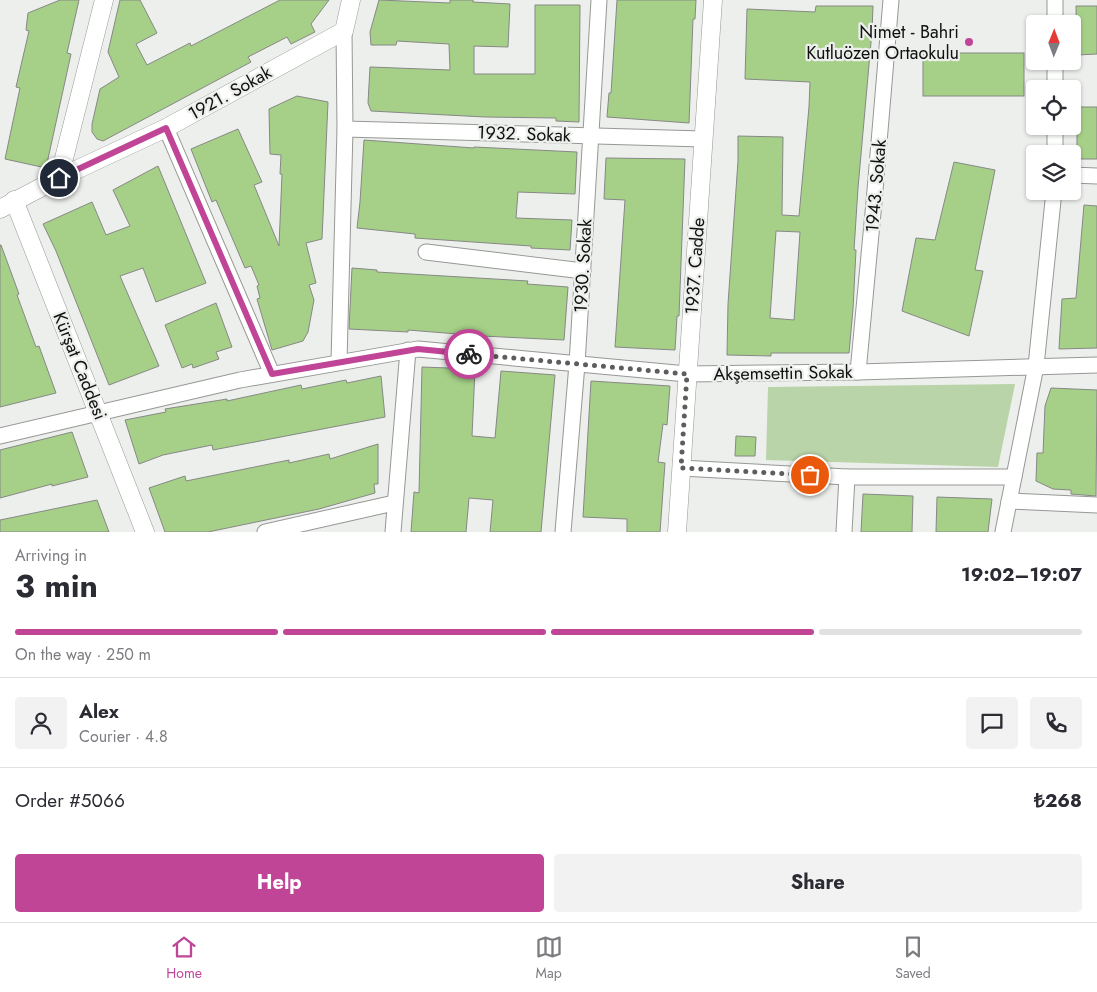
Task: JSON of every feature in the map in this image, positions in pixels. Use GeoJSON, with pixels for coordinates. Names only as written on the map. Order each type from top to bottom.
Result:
{"type":"FeatureCollection","features":[{"type":"Feature","properties":{"kind":"street"},"geometry":{"type":"LineString","coordinates":[[59,178],[104,0]]}},
{"type":"Feature","properties":{"kind":"street"},"geometry":{"type":"LineString","coordinates":[[339,362],[345,129],[344,31],[351,0]]}},
{"type":"Feature","properties":{"kind":"street","name":"1930. Sokak"},"geometry":{"type":"LineString","coordinates":[[563,532],[577,364],[599,0]]}},
{"type":"Feature","properties":{"kind":"street","name":"1937. Cadde"},"geometry":{"type":"LineString","coordinates":[[677,532],[713,0]]}},
{"type":"Feature","properties":{"kind":"street","name":"1943. Sokak"},"geometry":{"type":"LineString","coordinates":[[858,372],[891,0]]}},
{"type":"Feature","properties":{"kind":"street"},"geometry":{"type":"LineString","coordinates":[[1055,0],[1055,15]]}},
{"type":"Feature","properties":{"kind":"street","name":"1921. Sokak"},"geometry":{"type":"LineString","coordinates":[[7,204],[166,128],[344,31]]}},
{"type":"Feature","properties":{"kind":"street"},"geometry":{"type":"LineString","coordinates":[[166,128],[272,374]]}},
{"type":"Feature","properties":{"kind":"street","name":"1932. Sokak"},"geometry":{"type":"LineString","coordinates":[[345,129],[703,139]]}},
{"type":"Feature","properties":{"kind":"street"},"geometry":{"type":"LineString","coordinates":[[1081,175],[1097,176]]}},
{"type":"Feature","properties":{"kind":"street"},"geometry":{"type":"LineString","coordinates":[[1002,532],[1036,366],[1053,200]]}},
{"type":"Feature","properties":{"kind":"street","name":"Kürşat Caddesi"},"geometry":{"type":"LineString","coordinates":[[7,204],[98,412],[145,532]]}},
{"type":"Feature","properties":{"kind":"street"},"geometry":{"type":"LineString","coordinates":[[426,252],[582,271]]}},
{"type":"Feature","properties":{"kind":"street","name":"Akşemsettin Sokak"},"geometry":{"type":"LineString","coordinates":[[0,436],[240,380],[418,349],[687,374],[858,372],[1097,365]]}},
{"type":"Feature","properties":{"kind":"street"},"geometry":{"type":"LineString","coordinates":[[393,532],[408,350]]}},
{"type":"Feature","properties":{"kind":"street"},"geometry":{"type":"LineString","coordinates":[[681,468],[847,477],[1014,477]]}},
{"type":"Feature","properties":{"kind":"street"},"geometry":{"type":"LineString","coordinates":[[844,532],[847,477]]}},
{"type":"Feature","properties":{"kind":"street"},"geometry":{"type":"LineString","coordinates":[[1009,501],[1097,505]]}},
{"type":"Feature","properties":{"kind":"street"},"geometry":{"type":"LineString","coordinates":[[265,532],[394,503]]}},
{"type":"Feature","properties":{"kind":"green space"},"geometry":{"type":"Polygon","coordinates":[[[1015,384],[998,467],[766,460],[768,387],[1015,384]]]}},
{"type":"Feature","properties":{"kind":"building"},"geometry":{"type":"Polygon","coordinates":[[[60,0],[79,0],[67,53],[71,54],[46,168],[5,159],[20,88],[16,87],[29,31],[26,30],[28,13],[60,0]]]}},
{"type":"Feature","properties":{"kind":"building"},"geometry":{"type":"Polygon","coordinates":[[[120,0],[140,0],[157,33],[136,44],[147,65],[190,43],[191,46],[280,0],[329,0],[311,24],[315,32],[291,44],[287,37],[248,57],[251,62],[103,141],[97,139],[92,132],[92,124],[100,89],[119,77],[108,52],[120,0]]]}},
{"type":"Feature","properties":{"kind":"building"},"geometry":{"type":"Polygon","coordinates":[[[379,0],[450,3],[450,0],[473,0],[473,2],[510,4],[508,47],[474,46],[474,74],[535,74],[535,5],[580,5],[579,122],[556,121],[556,118],[485,117],[371,111],[368,103],[370,67],[450,70],[449,44],[397,41],[396,45],[371,45],[370,32],[379,0]]]}},
{"type":"Feature","properties":{"kind":"building"},"geometry":{"type":"Polygon","coordinates":[[[617,0],[696,0],[695,19],[693,19],[689,123],[607,117],[609,93],[611,93],[617,0]]]}},
{"type":"Feature","properties":{"kind":"building"},"geometry":{"type":"Polygon","coordinates":[[[816,6],[873,6],[858,188],[853,309],[849,353],[771,353],[771,356],[727,355],[728,304],[738,136],[783,137],[782,215],[799,216],[809,107],[810,82],[745,79],[747,9],[815,12],[816,6]],[[776,231],[770,318],[794,320],[800,232],[776,231]]]}},
{"type":"Feature","properties":{"kind":"building"},"geometry":{"type":"Polygon","coordinates":[[[1076,6],[1097,6],[1097,54],[1081,55],[1081,15],[1076,15],[1076,6]]]}},
{"type":"Feature","properties":{"kind":"building"},"geometry":{"type":"Polygon","coordinates":[[[923,53],[1024,53],[1024,96],[923,96],[923,53]]]}},
{"type":"Feature","properties":{"kind":"building"},"geometry":{"type":"Polygon","coordinates":[[[297,96],[328,102],[322,239],[306,243],[316,283],[309,285],[314,300],[308,332],[303,341],[272,350],[257,299],[260,298],[257,286],[259,285],[251,266],[245,268],[216,200],[212,202],[191,149],[238,129],[262,182],[254,185],[279,246],[281,155],[270,154],[269,109],[297,96]]]}},
{"type":"Feature","properties":{"kind":"building"},"geometry":{"type":"Polygon","coordinates":[[[1081,107],[1097,107],[1097,159],[1081,159],[1081,145],[1077,145],[1077,135],[1081,135],[1081,107]]]}},
{"type":"Feature","properties":{"kind":"building"},"geometry":{"type":"Polygon","coordinates":[[[364,140],[474,148],[577,152],[575,194],[518,192],[516,218],[572,220],[570,250],[415,238],[415,234],[357,228],[364,140]]]}},
{"type":"Feature","properties":{"kind":"building"},"geometry":{"type":"Polygon","coordinates":[[[606,158],[685,159],[679,316],[677,316],[675,350],[615,347],[625,200],[604,199],[606,158]]]}},
{"type":"Feature","properties":{"kind":"building"},"geometry":{"type":"Polygon","coordinates":[[[954,162],[995,170],[975,270],[983,271],[969,336],[902,311],[916,238],[935,240],[954,162]]]}},
{"type":"Feature","properties":{"kind":"building"},"geometry":{"type":"Polygon","coordinates":[[[158,166],[206,283],[156,302],[143,268],[120,276],[159,366],[109,385],[56,251],[43,224],[92,202],[106,235],[130,226],[113,190],[158,166]]]}},
{"type":"Feature","properties":{"kind":"building"},"geometry":{"type":"Polygon","coordinates":[[[1084,205],[1097,206],[1097,348],[1059,349],[1062,299],[1076,298],[1084,205]]]}},
{"type":"Feature","properties":{"kind":"building"},"geometry":{"type":"Polygon","coordinates":[[[0,245],[19,294],[17,295],[36,347],[39,346],[56,393],[0,407],[0,245]]]}},
{"type":"Feature","properties":{"kind":"building"},"geometry":{"type":"Polygon","coordinates":[[[352,268],[377,270],[377,272],[528,281],[527,284],[568,287],[564,340],[408,330],[408,332],[349,329],[352,268]]]}},
{"type":"Feature","properties":{"kind":"building"},"geometry":{"type":"Polygon","coordinates":[[[216,303],[232,347],[216,352],[219,359],[193,368],[192,364],[182,368],[165,325],[216,303]]]}},
{"type":"Feature","properties":{"kind":"building"},"geometry":{"type":"Polygon","coordinates":[[[422,367],[475,369],[472,436],[495,438],[501,371],[555,375],[541,532],[490,532],[493,500],[469,498],[466,532],[411,532],[414,492],[419,493],[422,367]]]}},
{"type":"Feature","properties":{"kind":"building"},"geometry":{"type":"Polygon","coordinates":[[[381,376],[385,417],[213,450],[212,445],[163,455],[139,464],[125,420],[166,412],[165,409],[227,399],[227,401],[301,385],[302,389],[346,380],[347,383],[381,376]]]}},
{"type":"Feature","properties":{"kind":"building"},"geometry":{"type":"Polygon","coordinates":[[[591,381],[670,386],[667,425],[663,424],[658,462],[665,463],[660,532],[627,532],[627,519],[583,517],[591,381]]]}},
{"type":"Feature","properties":{"kind":"building"},"geometry":{"type":"Polygon","coordinates":[[[1051,388],[1097,390],[1096,496],[1071,494],[1071,490],[1053,489],[1036,481],[1037,453],[1043,453],[1045,406],[1051,388]]]}},
{"type":"Feature","properties":{"kind":"building"},"geometry":{"type":"Polygon","coordinates":[[[72,432],[88,477],[52,486],[52,484],[0,498],[0,450],[72,432]]]}},
{"type":"Feature","properties":{"kind":"building"},"geometry":{"type":"Polygon","coordinates":[[[736,436],[756,437],[755,456],[735,456],[736,436]]]}},
{"type":"Feature","properties":{"kind":"building"},"geometry":{"type":"Polygon","coordinates":[[[378,444],[378,484],[374,484],[375,493],[319,509],[208,532],[165,532],[149,488],[185,476],[186,481],[289,460],[289,463],[329,454],[330,459],[378,444]]]}},
{"type":"Feature","properties":{"kind":"building"},"geometry":{"type":"Polygon","coordinates":[[[863,494],[913,496],[912,532],[861,532],[863,494]]]}},
{"type":"Feature","properties":{"kind":"building"},"geometry":{"type":"Polygon","coordinates":[[[937,497],[992,499],[988,532],[936,532],[937,497]]]}},
{"type":"Feature","properties":{"kind":"building"},"geometry":{"type":"Polygon","coordinates":[[[97,500],[109,532],[0,532],[0,520],[97,500]]]}},
{"type":"Feature","properties":{"kind":"way so far"},"geometry":{"type":"LineString","coordinates":[[469,354],[687,374],[681,468],[810,475]]}},
{"type":"Feature","properties":{"kind":"place","name":"Nimet - Bahri Kutluözen Ortaokulu"},"geometry":{"type":"Point","coordinates":[969,42]}},
{"type":"Feature","properties":{"kind":"route"},"geometry":{"type":"LineString","coordinates":[[59,178],[166,128],[272,374],[418,349],[469,354]]}}]}
